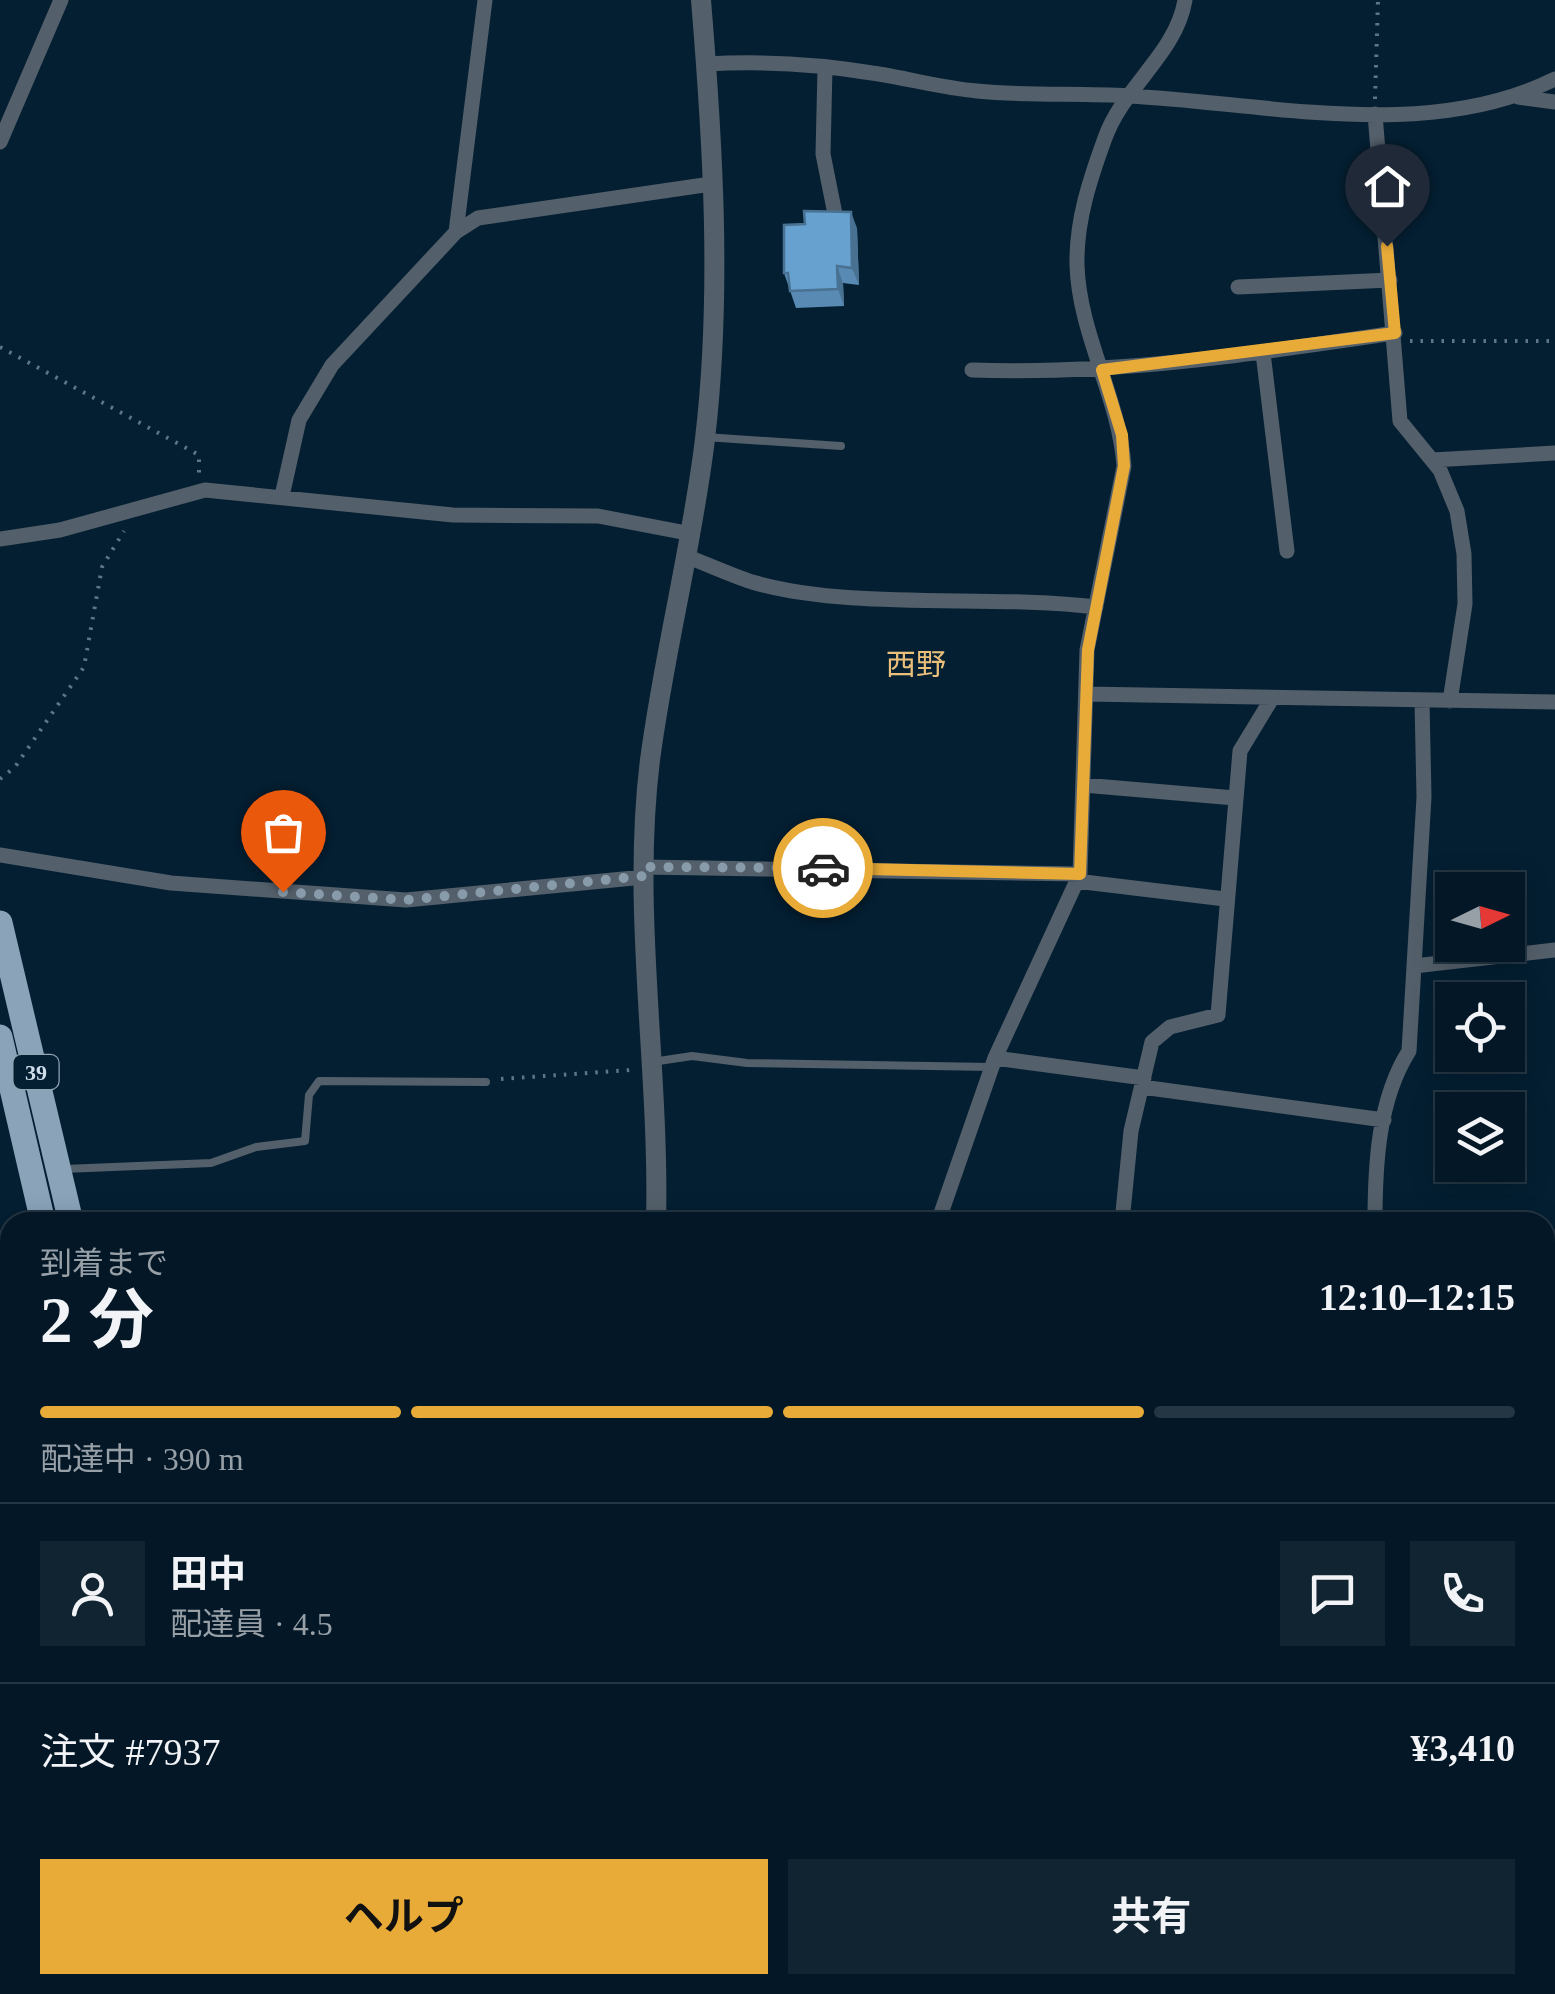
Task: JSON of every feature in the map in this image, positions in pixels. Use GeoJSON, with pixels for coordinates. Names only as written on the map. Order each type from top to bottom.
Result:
{"type":"FeatureCollection","features":[{"type":"Feature","properties":{"kind":"main road","name":"39"},"geometry":{"type":"LineString","coordinates":[[0,923],[69,1212]]}},
{"type":"Feature","properties":{"kind":"main road","name":"39"},"geometry":{"type":"LineString","coordinates":[[0,1041],[40,1212]]}},
{"type":"Feature","properties":{"kind":"street"},"geometry":{"type":"LineString","coordinates":[[0,142],[61,0]]}},
{"type":"Feature","properties":{"kind":"street"},"geometry":{"type":"LineString","coordinates":[[456,232],[485,0]]}},
{"type":"Feature","properties":{"kind":"street"},"geometry":{"type":"LineString","coordinates":[[656,1212],[644,872],[650,762],[692,534],[705,437],[714,306],[701,0]]}},
{"type":"Feature","properties":{"kind":"street"},"geometry":{"type":"LineString","coordinates":[[941,1212],[993,1062],[1078,878],[1088,650],[1124,466],[1122,435],[1077,266],[1082,206],[1107,132],[1128,96],[1172,39],[1185,0]]}},
{"type":"Feature","properties":{"kind":"street"},"geometry":{"type":"LineString","coordinates":[[706,64],[825,68],[976,91],[1128,96],[1374,114],[1433,113],[1518,97],[1555,79]]}},
{"type":"Feature","properties":{"kind":"street"},"geometry":{"type":"LineString","coordinates":[[825,68],[823,154],[834,214]]}},
{"type":"Feature","properties":{"kind":"street"},"geometry":{"type":"LineString","coordinates":[[1518,97],[1555,102]]}},
{"type":"Feature","properties":{"kind":"street"},"geometry":{"type":"LineString","coordinates":[[1374,114],[1400,421],[1432,460],[1457,511],[1464,554],[1465,604],[1450,702]]}},
{"type":"Feature","properties":{"kind":"street"},"geometry":{"type":"LineString","coordinates":[[282,496],[299,420],[332,365],[456,232],[478,218],[711,184]]}},
{"type":"Feature","properties":{"kind":"street"},"geometry":{"type":"LineString","coordinates":[[1238,286],[1390,280]]}},
{"type":"Feature","properties":{"kind":"street"},"geometry":{"type":"LineString","coordinates":[[972,370],[1102,370],[1395,337]]}},
{"type":"Feature","properties":{"kind":"street"},"geometry":{"type":"LineString","coordinates":[[1263,352],[1286,551]]}},
{"type":"Feature","properties":{"kind":"street"},"geometry":{"type":"LineString","coordinates":[[1432,460],[1555,453]]}},
{"type":"Feature","properties":{"kind":"street"},"geometry":{"type":"LineString","coordinates":[[0,540],[60,530],[199,491],[454,514],[598,516],[692,534]]}},
{"type":"Feature","properties":{"kind":"street"},"geometry":{"type":"LineString","coordinates":[[688,557],[754,582],[832,595],[1036,600],[1096,607]]}},
{"type":"Feature","properties":{"kind":"street"},"geometry":{"type":"LineString","coordinates":[[1086,694],[1555,702]]}},
{"type":"Feature","properties":{"kind":"street"},"geometry":{"type":"LineString","coordinates":[[1123,1212],[1132,1131],[1152,1042],[1170,1027],[1218,1016],[1240,751],[1271,700]]}},
{"type":"Feature","properties":{"kind":"street"},"geometry":{"type":"LineString","coordinates":[[1376,1212],[1384,1120],[1392,1079],[1409,1050],[1424,797],[1422,701]]}},
{"type":"Feature","properties":{"kind":"street"},"geometry":{"type":"LineString","coordinates":[[1083,785],[1236,798]]}},
{"type":"Feature","properties":{"kind":"street"},"geometry":{"type":"LineString","coordinates":[[0,855],[172,883],[406,900],[644,872],[1078,878],[1226,899]]}},
{"type":"Feature","properties":{"kind":"street"},"geometry":{"type":"LineString","coordinates":[[1414,966],[1555,950]]}},
{"type":"Feature","properties":{"kind":"street"},"geometry":{"type":"LineString","coordinates":[[993,1062],[1384,1120]]}},
{"type":"Feature","properties":{"kind":"lane"},"geometry":{"type":"LineString","coordinates":[[705,437],[840,446]]}},
{"type":"Feature","properties":{"kind":"lane"},"geometry":{"type":"LineString","coordinates":[[652,1065],[692,1056],[747,1062],[993,1062]]}},
{"type":"Feature","properties":{"kind":"lane"},"geometry":{"type":"LineString","coordinates":[[60,1169],[212,1163],[256,1147],[305,1142],[309,1095],[319,1081],[486,1082]]}},
{"type":"Feature","properties":{"kind":"path"},"geometry":{"type":"LineString","coordinates":[[1374,114],[1378,0]]}},
{"type":"Feature","properties":{"kind":"path"},"geometry":{"type":"LineString","coordinates":[[1395,337],[1555,340]]}},
{"type":"Feature","properties":{"kind":"path"},"geometry":{"type":"LineString","coordinates":[[0,347],[199,454],[199,491]]}},
{"type":"Feature","properties":{"kind":"path"},"geometry":{"type":"LineString","coordinates":[[0,778],[15,767],[84,667],[102,567],[138,506]]}},
{"type":"Feature","properties":{"kind":"path"},"geometry":{"type":"LineString","coordinates":[[486,1082],[652,1065]]}},
{"type":"Feature","properties":{"kind":"building"},"geometry":{"type":"Polygon","coordinates":[[[804,211],[851,212],[852,268],[837,266],[838,289],[790,291],[788,273],[784,273],[784,225],[805,224],[804,211]]]}},
{"type":"Feature","properties":{"kind":"way so far"},"geometry":{"type":"LineString","coordinates":[[283,892],[406,900],[644,876],[644,867],[823,868]]}},
{"type":"Feature","properties":{"kind":"district","name":"西野"},"geometry":{"type":"Point","coordinates":[916,664]}},
{"type":"Feature","properties":{"kind":"route"},"geometry":{"type":"LineString","coordinates":[[823,868],[1080,874],[1088,650],[1124,466],[1122,435],[1102,370],[1395,333],[1387,246]]}}]}
